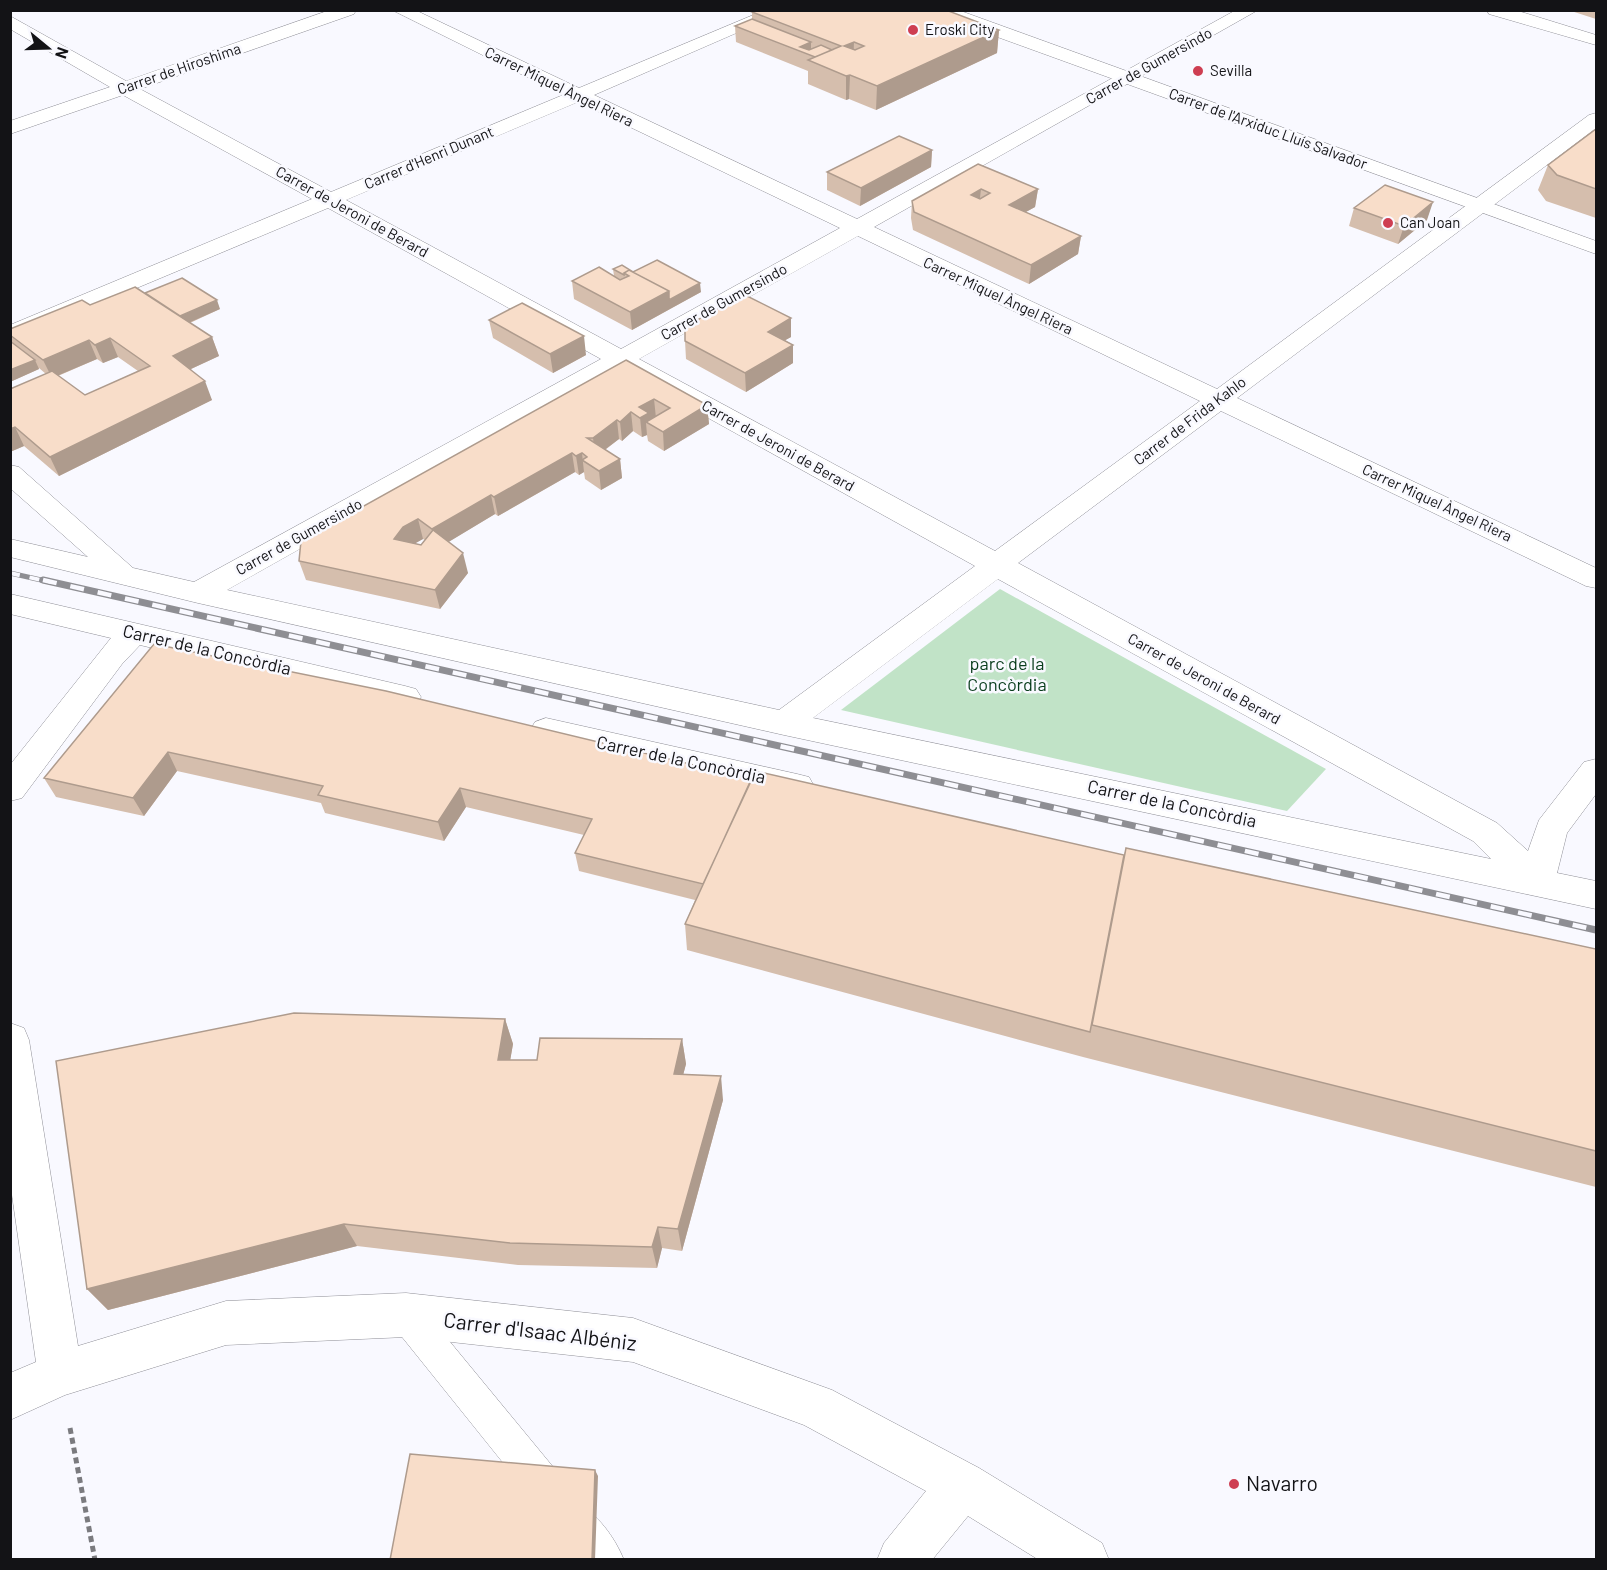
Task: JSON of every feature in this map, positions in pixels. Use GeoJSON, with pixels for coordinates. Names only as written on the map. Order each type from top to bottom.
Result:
{"type":"FeatureCollection","features":[{"type":"Feature","properties":{"kind":"street","name":"Carrer de Hiroshima"},"geometry":{"type":"LineString","coordinates":[[10,128],[348,10]]}},
{"type":"Feature","properties":{"kind":"street","name":"Carrer Miquel Àngel Riera"},"geometry":{"type":"LineString","coordinates":[[400,10],[856,229],[1596,579]]}},
{"type":"Feature","properties":{"kind":"street","name":"Carrer d'Henri Dunant"},"geometry":{"type":"LineString","coordinates":[[10,333],[782,10]]}},
{"type":"Feature","properties":{"kind":"street","name":"Carrer de l'Arxiduc Lluís Salvador"},"geometry":{"type":"LineString","coordinates":[[940,10],[1596,248]]}},
{"type":"Feature","properties":{"kind":"street","name":"Carrer de Gumersindo"},"geometry":{"type":"LineString","coordinates":[[198,593],[1250,10]]}},
{"type":"Feature","properties":{"kind":"street"},"geometry":{"type":"LineString","coordinates":[[1495,10],[1596,40]]}},
{"type":"Feature","properties":{"kind":"street","name":"Carrer de Jeroni de Berard"},"geometry":{"type":"LineString","coordinates":[[10,21],[126,88],[1485,832],[1537,881]]}},
{"type":"Feature","properties":{"kind":"street","name":"Carrer de Frida Kahlo"},"geometry":{"type":"LineString","coordinates":[[784,723],[1596,119]]}},
{"type":"Feature","properties":{"kind":"street"},"geometry":{"type":"LineString","coordinates":[[10,473],[125,574]]}},
{"type":"Feature","properties":{"kind":"street","name":"Carrer de la Concòrdia"},"geometry":{"type":"LineString","coordinates":[[10,548],[198,593],[784,723],[1596,895]]}},
{"type":"Feature","properties":{"kind":"street","name":"Carrer de la Concòrdia"},"geometry":{"type":"LineString","coordinates":[[10,604],[431,703]]}},
{"type":"Feature","properties":{"kind":"street"},"geometry":{"type":"LineString","coordinates":[[10,789],[111,657],[134,633]]}},
{"type":"Feature","properties":{"kind":"street","name":"Carrer de la Concòrdia"},"geometry":{"type":"LineString","coordinates":[[522,725],[825,792]]}},
{"type":"Feature","properties":{"kind":"street"},"geometry":{"type":"LineString","coordinates":[[1537,881],[1551,829],[1596,771]]}},
{"type":"Feature","properties":{"kind":"street"},"geometry":{"type":"LineString","coordinates":[[10,1040],[60,1374]]}},
{"type":"Feature","properties":{"kind":"street","name":"Carrer d'Isaac Albéniz"},"geometry":{"type":"LineString","coordinates":[[10,1397],[60,1374],[226,1323],[406,1315],[633,1340],[816,1406],[962,1485],[1085,1560]]}},
{"type":"Feature","properties":{"kind":"street"},"geometry":{"type":"LineString","coordinates":[[901,1560],[962,1485]]}},
{"type":"Feature","properties":{"kind":"lane"},"geometry":{"type":"LineString","coordinates":[[406,1315],[605,1560]]}},
{"type":"Feature","properties":{"kind":"path"},"geometry":{"type":"LineString","coordinates":[[60,1374],[95,1560]]}},
{"type":"Feature","properties":{"kind":"green space","name":"parc de la Concòrdia"},"geometry":{"type":"Polygon","coordinates":[[[1000,589],[1326,769],[1287,811],[841,710],[1000,589]]]}},
{"type":"Feature","properties":{"kind":"building"},"geometry":{"type":"Polygon","coordinates":[[[756,10],[946,10],[999,30],[877,86],[808,60],[841,46],[752,12],[756,10]],[[854,42],[844,46],[855,50],[864,46],[854,42]]]}},
{"type":"Feature","properties":{"kind":"building"},"geometry":{"type":"Polygon","coordinates":[[[752,19],[811,42],[800,47],[809,50],[821,45],[832,50],[815,57],[735,26],[752,19]]]}},
{"type":"Feature","properties":{"kind":"building"},"geometry":{"type":"Polygon","coordinates":[[[1596,129],[1596,189],[1557,175],[1548,165],[1596,129]]]}},
{"type":"Feature","properties":{"kind":"building"},"geometry":{"type":"Polygon","coordinates":[[[899,136],[932,150],[861,188],[827,172],[899,136]]]}},
{"type":"Feature","properties":{"kind":"building"},"geometry":{"type":"Polygon","coordinates":[[[978,164],[1038,189],[1009,205],[1081,236],[1031,265],[914,212],[912,201],[978,164]],[[981,189],[971,195],[980,199],[990,193],[981,189]]]}},
{"type":"Feature","properties":{"kind":"building"},"geometry":{"type":"Polygon","coordinates":[[[1385,185],[1433,202],[1404,226],[1354,208],[1385,185]]]}},
{"type":"Feature","properties":{"kind":"building"},"geometry":{"type":"Polygon","coordinates":[[[657,260],[700,283],[669,300],[669,291],[629,270],[624,275],[613,269],[622,265],[633,272],[657,260]]]}},
{"type":"Feature","properties":{"kind":"building"},"geometry":{"type":"Polygon","coordinates":[[[599,267],[620,280],[629,276],[624,273],[629,270],[669,291],[630,312],[572,281],[599,267]]]}},
{"type":"Feature","properties":{"kind":"building"},"geometry":{"type":"Polygon","coordinates":[[[182,278],[217,300],[180,316],[145,293],[182,278]]]}},
{"type":"Feature","properties":{"kind":"building"},"geometry":{"type":"Polygon","coordinates":[[[135,287],[212,337],[173,356],[205,381],[50,457],[15,427],[10,429],[10,389],[52,371],[85,395],[150,366],[110,338],[95,345],[89,340],[43,360],[10,335],[10,329],[82,300],[90,305],[135,287]]]}},
{"type":"Feature","properties":{"kind":"building"},"geometry":{"type":"Polygon","coordinates":[[[743,294],[791,318],[768,332],[793,345],[745,373],[685,341],[685,327],[743,294]]]}},
{"type":"Feature","properties":{"kind":"building"},"geometry":{"type":"Polygon","coordinates":[[[522,303],[584,336],[550,354],[489,320],[522,303]]]}},
{"type":"Feature","properties":{"kind":"building"},"geometry":{"type":"Polygon","coordinates":[[[10,341],[35,360],[10,370],[10,341]]]}},
{"type":"Feature","properties":{"kind":"building"},"geometry":{"type":"Polygon","coordinates":[[[626,360],[707,405],[663,432],[646,422],[670,408],[654,399],[639,407],[649,413],[640,418],[631,412],[620,422],[617,420],[593,438],[587,438],[620,459],[599,471],[582,460],[587,457],[582,453],[576,456],[572,453],[432,529],[418,519],[403,527],[394,539],[421,545],[433,530],[463,553],[435,590],[299,561],[301,541],[626,360]]]}},
{"type":"Feature","properties":{"kind":"building"},"geometry":{"type":"Polygon","coordinates":[[[154,644],[386,691],[752,779],[703,884],[575,853],[592,819],[460,788],[438,822],[318,795],[323,786],[168,752],[133,798],[44,778],[154,644]]]}},
{"type":"Feature","properties":{"kind":"building"},"geometry":{"type":"Polygon","coordinates":[[[755,771],[1124,855],[1090,1032],[685,924],[755,771]]]}},
{"type":"Feature","properties":{"kind":"building"},"geometry":{"type":"Polygon","coordinates":[[[1126,848],[1596,949],[1596,1151],[1092,1025],[1126,848]]]}},
{"type":"Feature","properties":{"kind":"building"},"geometry":{"type":"Polygon","coordinates":[[[294,1013],[505,1019],[498,1060],[537,1060],[540,1038],[682,1039],[674,1074],[721,1076],[678,1229],[658,1227],[652,1247],[510,1243],[344,1224],[87,1289],[56,1061],[294,1013]]]}},
{"type":"Feature","properties":{"kind":"building"},"geometry":{"type":"Polygon","coordinates":[[[410,1454],[595,1470],[592,1560],[390,1560],[410,1454]]]}},
{"type":"Feature","properties":{"kind":"railway"},"geometry":{"type":"LineString","coordinates":[[10,573],[50,582]]}},
{"type":"Feature","properties":{"kind":"railway"},"geometry":{"type":"LineString","coordinates":[[43,580],[1596,930]]}},
{"type":"Feature","properties":{"kind":"place","name":"Eroski City"},"geometry":{"type":"Point","coordinates":[913,30]}},
{"type":"Feature","properties":{"kind":"place","name":"Sevilla"},"geometry":{"type":"Point","coordinates":[1198,71]}},
{"type":"Feature","properties":{"kind":"place","name":"Can Joan"},"geometry":{"type":"Point","coordinates":[1388,223]}},
{"type":"Feature","properties":{"kind":"place","name":"Navarro"},"geometry":{"type":"Point","coordinates":[1234,1484]}}]}
